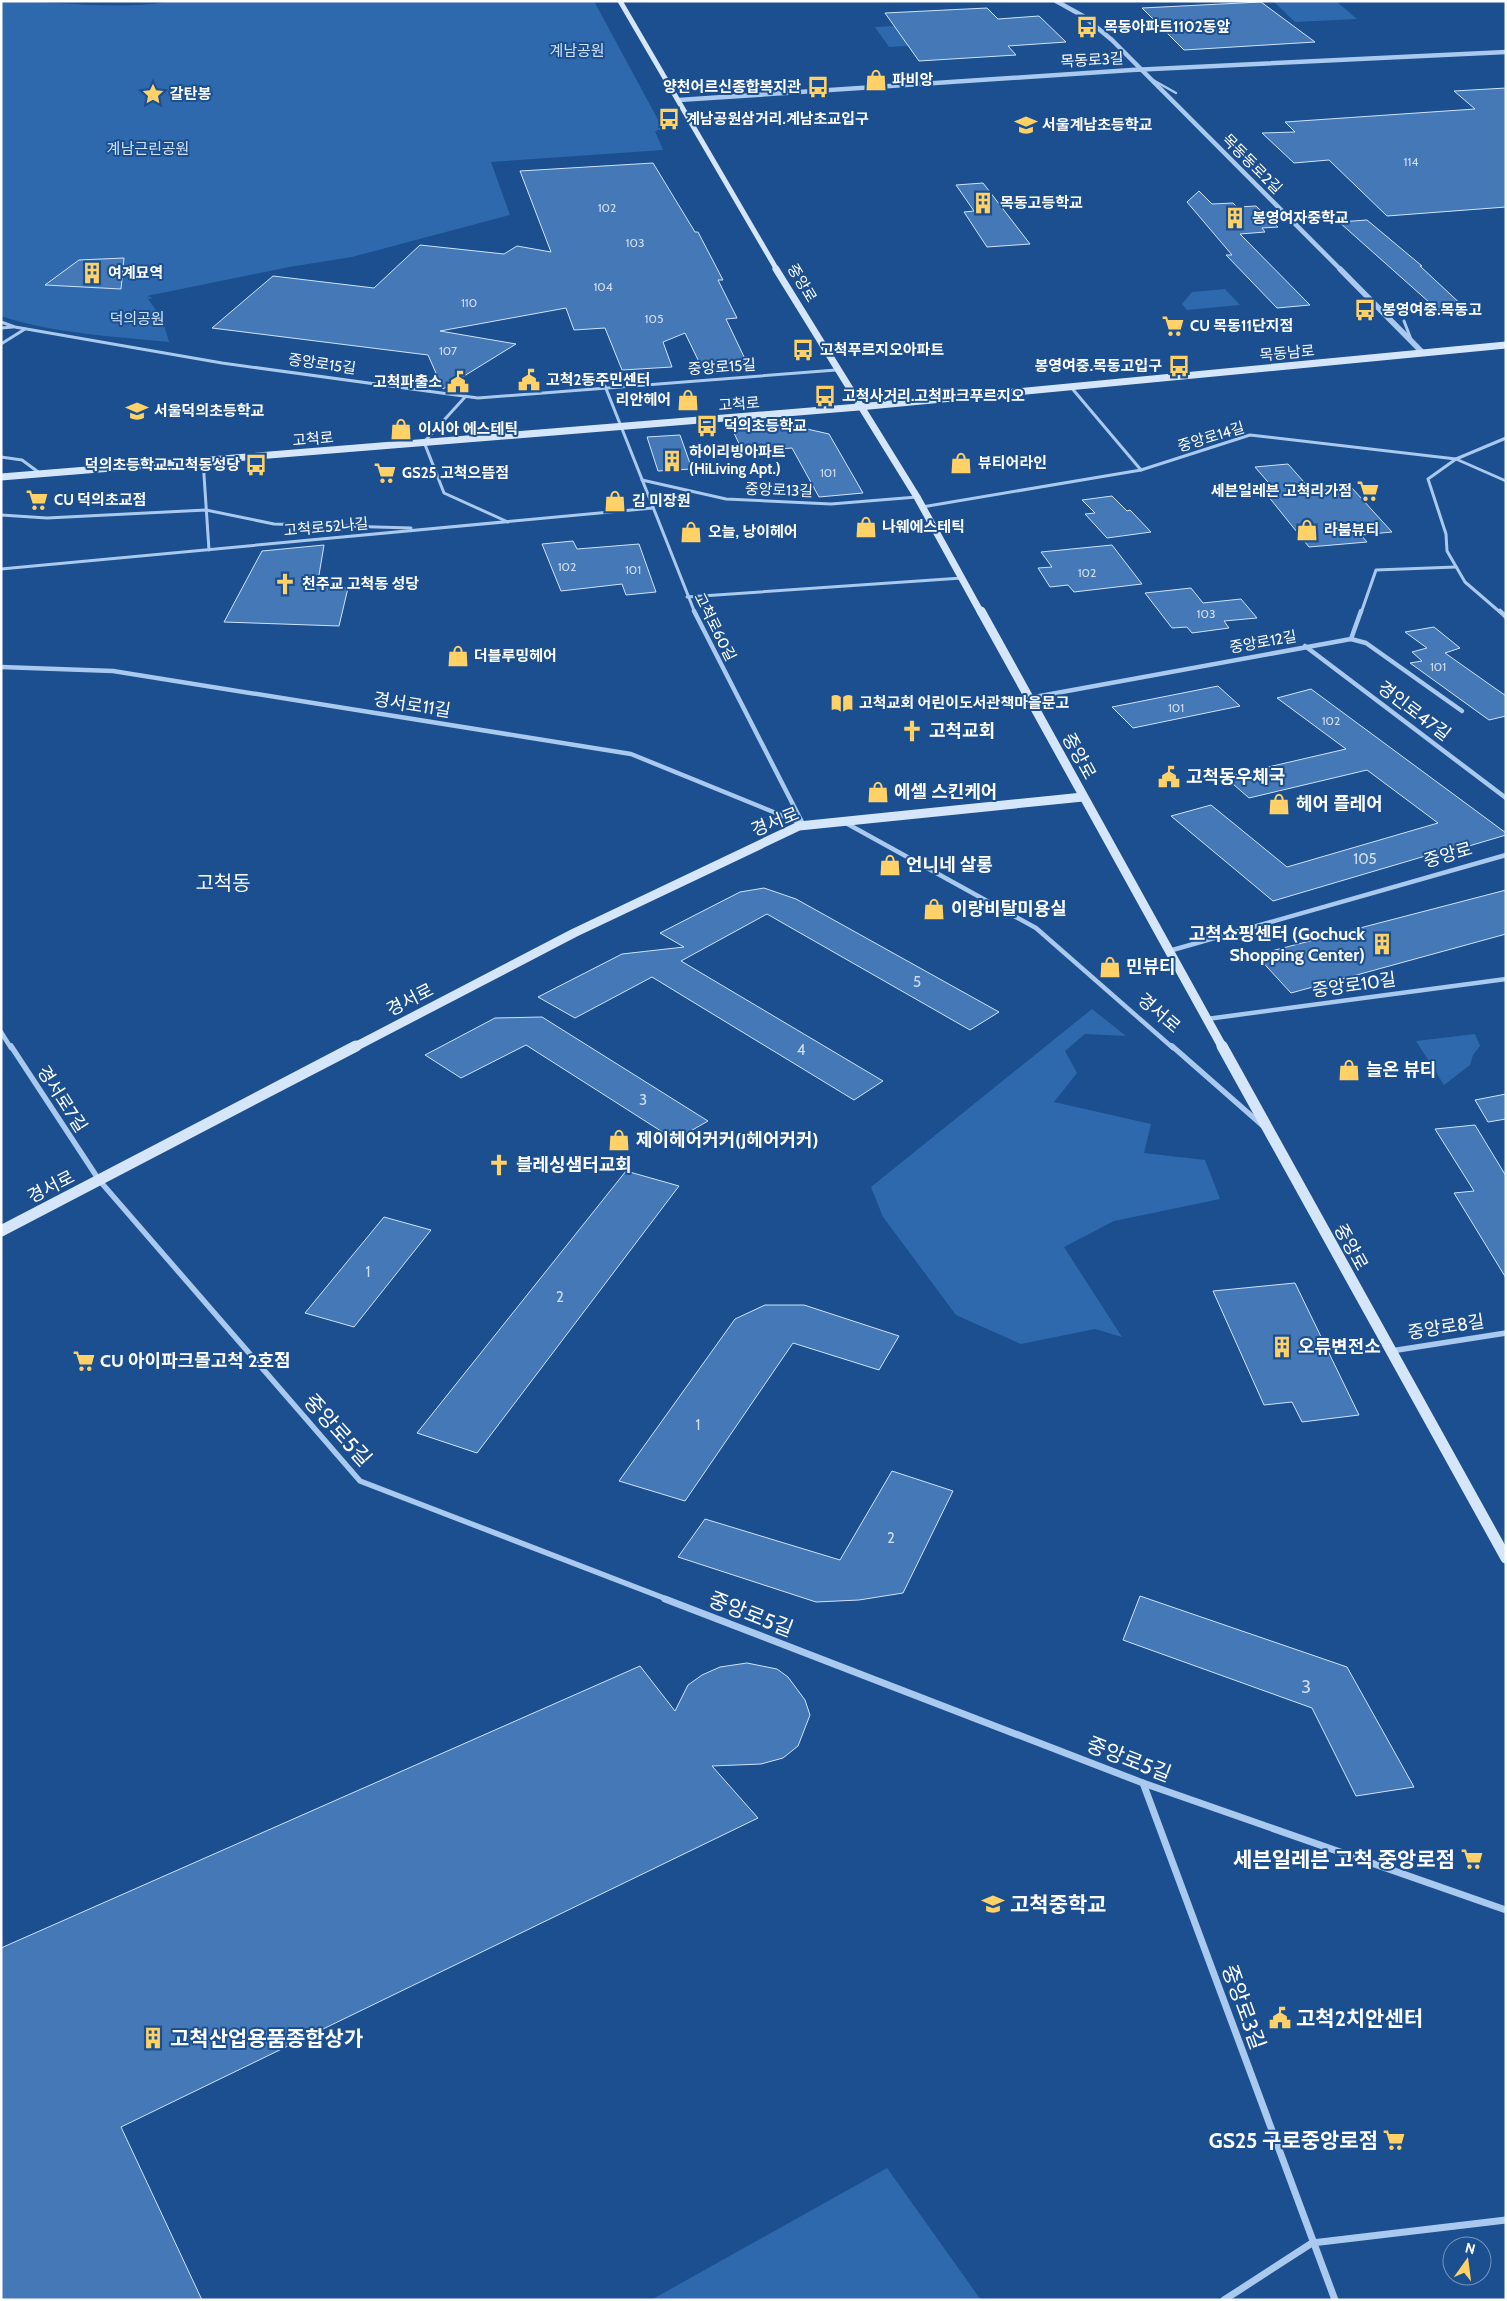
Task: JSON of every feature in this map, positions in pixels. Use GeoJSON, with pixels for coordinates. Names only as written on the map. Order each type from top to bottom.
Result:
{"type":"FeatureCollection","features":[{"type":"Feature","properties":{"kind":"main road","name":"중앙로"},"geometry":{"type":"LineString","coordinates":[[620,1],[680,100],[764,250],[836,370],[917,497],[1506,1558]]}},
{"type":"Feature","properties":{"kind":"main road","name":"목동남로"},"geometry":{"type":"LineString","coordinates":[[859,407],[1506,345]]}},
{"type":"Feature","properties":{"kind":"main road","name":"고척로"},"geometry":{"type":"LineString","coordinates":[[1,477],[859,407]]}},
{"type":"Feature","properties":{"kind":"main road","name":"경서로"},"geometry":{"type":"LineString","coordinates":[[1,1232],[574,934],[802,826],[1083,796]]}},
{"type":"Feature","properties":{"kind":"street","name":"목동동로2길"},"geometry":{"type":"LineString","coordinates":[[1056,1],[1083,16],[1141,69],[1423,353]]}},
{"type":"Feature","properties":{"kind":"street","name":"목동로3길"},"geometry":{"type":"LineString","coordinates":[[680,100],[1141,69],[1506,52]]}},
{"type":"Feature","properties":{"kind":"street"},"geometry":{"type":"LineString","coordinates":[[1149,78],[1176,93]]}},
{"type":"Feature","properties":{"kind":"street"},"geometry":{"type":"LineString","coordinates":[[1404,320],[1412,342]]}},
{"type":"Feature","properties":{"kind":"street","name":"중앙로15길"},"geometry":{"type":"LineString","coordinates":[[1,322],[15,327],[222,363],[478,398],[605,386],[836,370]]}},
{"type":"Feature","properties":{"kind":"street","name":"중앙로15길"},"geometry":{"type":"LineString","coordinates":[[1,328],[15,327]]}},
{"type":"Feature","properties":{"kind":"street"},"geometry":{"type":"LineString","coordinates":[[1,344],[26,329]]}},
{"type":"Feature","properties":{"kind":"street"},"geometry":{"type":"LineString","coordinates":[[605,386],[622,425]]}},
{"type":"Feature","properties":{"kind":"street"},"geometry":{"type":"LineString","coordinates":[[1070,386],[1141,470]]}},
{"type":"Feature","properties":{"kind":"street"},"geometry":{"type":"LineString","coordinates":[[466,396],[424,442],[444,492],[509,522]]}},
{"type":"Feature","properties":{"kind":"street","name":"고척로60길"},"geometry":{"type":"LineString","coordinates":[[622,425],[687,597],[802,826]]}},
{"type":"Feature","properties":{"kind":"street","name":"중앙로14길"},"geometry":{"type":"LineString","coordinates":[[922,507],[1141,470],[1250,435],[1456,459],[1506,438]]}},
{"type":"Feature","properties":{"kind":"street"},"geometry":{"type":"LineString","coordinates":[[1,457],[22,460],[41,474]]}},
{"type":"Feature","properties":{"kind":"street"},"geometry":{"type":"LineString","coordinates":[[1506,481],[1456,459],[1428,479],[1446,534],[1447,551],[1456,568],[1465,582],[1506,617]]}},
{"type":"Feature","properties":{"kind":"street"},"geometry":{"type":"LineString","coordinates":[[203,460],[209,550]]}},
{"type":"Feature","properties":{"kind":"street","name":"중앙로13길"},"geometry":{"type":"LineString","coordinates":[[642,480],[726,499],[832,504],[917,497]]}},
{"type":"Feature","properties":{"kind":"street","name":"고척로52나길"},"geometry":{"type":"LineString","coordinates":[[1,570],[653,508]]}},
{"type":"Feature","properties":{"kind":"street"},"geometry":{"type":"LineString","coordinates":[[1,515],[47,518],[206,510],[274,524],[433,529]]}},
{"type":"Feature","properties":{"kind":"street"},"geometry":{"type":"LineString","coordinates":[[1456,568],[1376,570],[1351,639],[1366,643],[1462,711]]}},
{"type":"Feature","properties":{"kind":"street"},"geometry":{"type":"LineString","coordinates":[[687,597],[962,578]]}},
{"type":"Feature","properties":{"kind":"street","name":"중앙로12길"},"geometry":{"type":"LineString","coordinates":[[1029,698],[1351,639]]}},
{"type":"Feature","properties":{"kind":"street","name":"경인로47길"},"geometry":{"type":"LineString","coordinates":[[1305,646],[1506,798]]}},
{"type":"Feature","properties":{"kind":"street","name":"경서로11길"},"geometry":{"type":"LineString","coordinates":[[1,667],[113,671],[631,754],[802,826]]}},
{"type":"Feature","properties":{"kind":"street","name":"경서로"},"geometry":{"type":"LineString","coordinates":[[842,822],[1036,928],[1268,1130]]}},
{"type":"Feature","properties":{"kind":"street","name":"중앙로"},"geometry":{"type":"LineString","coordinates":[[1169,951],[1506,855]]}},
{"type":"Feature","properties":{"kind":"street","name":"중앙로10길"},"geometry":{"type":"LineString","coordinates":[[1206,1019],[1506,979]]}},
{"type":"Feature","properties":{"kind":"street","name":"경서로7길"},"geometry":{"type":"LineString","coordinates":[[1,1032],[99,1180]]}},
{"type":"Feature","properties":{"kind":"street","name":"중앙로5길"},"geometry":{"type":"LineString","coordinates":[[99,1180],[360,1481],[1143,1783],[1506,1910]]}},
{"type":"Feature","properties":{"kind":"street","name":"중앙로8길"},"geometry":{"type":"LineString","coordinates":[[1391,1351],[1506,1333]]}},
{"type":"Feature","properties":{"kind":"street","name":"중앙로3길"},"geometry":{"type":"LineString","coordinates":[[1143,1783],[1334,2300]]}},
{"type":"Feature","properties":{"kind":"street"},"geometry":{"type":"LineString","coordinates":[[1224,2300],[1312,2243],[1506,2220]]}},
{"type":"Feature","properties":{"kind":"green space","name":"계남근린공원"},"geometry":{"type":"Polygon","coordinates":[[[1,1],[131,5],[175,1],[594,1],[663,129],[655,131],[663,150],[491,162],[510,215],[352,257],[289,267],[147,296],[153,298],[148,299],[162,318],[169,342],[84,334],[42,327],[1,316],[1,1]]]}},
{"type":"Feature","properties":{"kind":"green space"},"geometry":{"type":"Polygon","coordinates":[[[1273,1],[1336,1],[1357,19],[1295,22],[1273,1]]]}},
{"type":"Feature","properties":{"kind":"green space"},"geometry":{"type":"Polygon","coordinates":[[[937,24],[953,43],[889,47],[875,27],[937,24]]]}},
{"type":"Feature","properties":{"kind":"green space"},"geometry":{"type":"Polygon","coordinates":[[[1225,289],[1240,305],[1187,310],[1182,304],[1192,292],[1225,289]]]}},
{"type":"Feature","properties":{"kind":"green space"},"geometry":{"type":"Polygon","coordinates":[[[1092,1009],[1126,1036],[1085,1034],[1065,1051],[1077,1073],[1054,1102],[1151,1124],[1144,1153],[1205,1160],[1220,1199],[1114,1221],[1064,1247],[1122,1337],[1095,1329],[1021,1344],[956,1315],[883,1217],[871,1187],[1092,1009]]]}},
{"type":"Feature","properties":{"kind":"green space"},"geometry":{"type":"Polygon","coordinates":[[[1475,1034],[1480,1046],[1473,1055],[1470,1065],[1444,1085],[1416,1041],[1475,1034]]]}},
{"type":"Feature","properties":{"kind":"green space"},"geometry":{"type":"Polygon","coordinates":[[[887,2168],[981,2300],[651,2300],[887,2168]]]}},
{"type":"Feature","properties":{"kind":"building"},"geometry":{"type":"Polygon","coordinates":[[[1261,2],[1315,42],[1184,50],[1142,8],[1261,2]]]}},
{"type":"Feature","properties":{"kind":"building"},"geometry":{"type":"Polygon","coordinates":[[[987,8],[998,19],[1039,16],[1066,42],[1008,46],[1016,55],[919,61],[885,13],[987,8]]]}},
{"type":"Feature","properties":{"kind":"building"},"geometry":{"type":"Polygon","coordinates":[[[1506,88],[1506,207],[1387,216],[1329,160],[1294,163],[1262,133],[1295,132],[1285,122],[1475,109],[1454,91],[1506,88]]]}},
{"type":"Feature","properties":{"kind":"building"},"geometry":{"type":"Polygon","coordinates":[[[653,163],[695,232],[698,232],[723,280],[718,280],[737,318],[726,319],[746,361],[700,364],[685,333],[663,342],[672,367],[622,370],[605,328],[574,330],[566,308],[440,331],[516,344],[443,389],[428,355],[212,328],[273,276],[374,288],[420,245],[504,254],[517,246],[551,252],[520,171],[653,163]]]}},
{"type":"Feature","properties":{"kind":"building"},"geometry":{"type":"Polygon","coordinates":[[[983,183],[1030,244],[987,247],[964,212],[974,211],[956,185],[983,183]]]}},
{"type":"Feature","properties":{"kind":"building"},"geometry":{"type":"Polygon","coordinates":[[[1199,191],[1212,204],[1233,203],[1237,207],[1256,206],[1278,227],[1262,228],[1265,232],[1240,234],[1310,305],[1277,308],[1226,255],[1232,255],[1187,202],[1199,191]]]}},
{"type":"Feature","properties":{"kind":"building"},"geometry":{"type":"Polygon","coordinates":[[[1367,220],[1422,266],[1420,266],[1465,308],[1439,311],[1339,222],[1367,220]]]}},
{"type":"Feature","properties":{"kind":"building","name":"여계묘역"},"geometry":{"type":"Polygon","coordinates":[[[124,258],[121,289],[45,285],[79,260],[124,258]]]}},
{"type":"Feature","properties":{"kind":"building"},"geometry":{"type":"Polygon","coordinates":[[[794,426],[829,434],[863,493],[819,497],[792,448],[743,452],[733,431],[794,426]]]}},
{"type":"Feature","properties":{"kind":"building","name":"하이리빙아파트 (HiLiving Apt.)"},"geometry":{"type":"Polygon","coordinates":[[[680,435],[692,469],[658,471],[647,437],[680,435]]]}},
{"type":"Feature","properties":{"kind":"building"},"geometry":{"type":"Polygon","coordinates":[[[1288,464],[1312,491],[1352,488],[1392,532],[1361,535],[1367,542],[1309,547],[1268,496],[1279,495],[1255,467],[1288,464]]]}},
{"type":"Feature","properties":{"kind":"building"},"geometry":{"type":"Polygon","coordinates":[[[1112,496],[1127,511],[1130,510],[1151,532],[1107,538],[1085,514],[1095,513],[1082,500],[1112,496]]]}},
{"type":"Feature","properties":{"kind":"building"},"geometry":{"type":"Polygon","coordinates":[[[573,541],[577,549],[639,544],[656,592],[626,595],[622,584],[561,591],[542,544],[573,541]]]}},
{"type":"Feature","properties":{"kind":"building","name":"천주교 고척동 성당"},"geometry":{"type":"Polygon","coordinates":[[[324,545],[317,587],[348,588],[339,626],[224,622],[262,551],[324,545]]]}},
{"type":"Feature","properties":{"kind":"building"},"geometry":{"type":"Polygon","coordinates":[[[1112,545],[1142,584],[1074,592],[1068,585],[1050,587],[1038,568],[1052,567],[1041,552],[1112,545]]]}},
{"type":"Feature","properties":{"kind":"building"},"geometry":{"type":"Polygon","coordinates":[[[1191,588],[1203,603],[1241,599],[1257,618],[1224,621],[1229,628],[1192,633],[1187,627],[1172,628],[1145,593],[1191,588]]]}},
{"type":"Feature","properties":{"kind":"building"},"geometry":{"type":"Polygon","coordinates":[[[1434,627],[1460,648],[1445,653],[1506,696],[1506,716],[1489,720],[1410,663],[1422,661],[1412,652],[1427,648],[1405,632],[1434,627]]]}},
{"type":"Feature","properties":{"kind":"building"},"geometry":{"type":"Polygon","coordinates":[[[1218,686],[1240,706],[1133,728],[1112,707],[1218,686]]]}},
{"type":"Feature","properties":{"kind":"building"},"geometry":{"type":"Polygon","coordinates":[[[1311,689],[1506,833],[1506,835],[1469,846],[1466,844],[1273,901],[1171,816],[1211,805],[1287,867],[1438,823],[1367,770],[1249,798],[1225,777],[1346,749],[1277,698],[1311,689]]]}},
{"type":"Feature","properties":{"kind":"building"},"geometry":{"type":"Polygon","coordinates":[[[764,888],[796,899],[999,1012],[970,1030],[767,914],[681,961],[883,1081],[854,1100],[652,977],[575,1018],[538,997],[622,954],[684,947],[660,933],[740,892],[764,888]]]}},
{"type":"Feature","properties":{"kind":"building","name":"고척쇼핑센터 (Gochuck Shopping Center)"},"geometry":{"type":"Polygon","coordinates":[[[1506,890],[1506,934],[1291,993],[1256,955],[1506,890]]]}},
{"type":"Feature","properties":{"kind":"building"},"geometry":{"type":"Polygon","coordinates":[[[542,1017],[708,1121],[675,1140],[526,1045],[461,1078],[425,1055],[495,1018],[542,1017]]]}},
{"type":"Feature","properties":{"kind":"building"},"geometry":{"type":"Polygon","coordinates":[[[1506,1094],[1506,1119],[1488,1122],[1475,1100],[1506,1094]]]}},
{"type":"Feature","properties":{"kind":"building"},"geometry":{"type":"Polygon","coordinates":[[[1475,1125],[1506,1176],[1506,1278],[1454,1193],[1474,1191],[1435,1129],[1475,1125]]]}},
{"type":"Feature","properties":{"kind":"building"},"geometry":{"type":"Polygon","coordinates":[[[626,1171],[679,1186],[477,1453],[417,1433],[626,1171]]]}},
{"type":"Feature","properties":{"kind":"building"},"geometry":{"type":"Polygon","coordinates":[[[384,1217],[431,1230],[354,1327],[305,1313],[384,1217]]]}},
{"type":"Feature","properties":{"kind":"building","name":"오류변전소"},"geometry":{"type":"Polygon","coordinates":[[[1295,1283],[1359,1415],[1302,1422],[1292,1402],[1264,1405],[1213,1291],[1295,1283]]]}},
{"type":"Feature","properties":{"kind":"building"},"geometry":{"type":"Polygon","coordinates":[[[765,1305],[804,1305],[899,1336],[879,1370],[793,1343],[685,1501],[619,1481],[735,1319],[765,1305]]]}},
{"type":"Feature","properties":{"kind":"building"},"geometry":{"type":"Polygon","coordinates":[[[892,1471],[953,1491],[903,1593],[859,1600],[816,1602],[678,1557],[705,1519],[840,1560],[892,1471]]]}},
{"type":"Feature","properties":{"kind":"building"},"geometry":{"type":"Polygon","coordinates":[[[1140,1596],[1347,1667],[1414,1787],[1356,1796],[1312,1708],[1123,1640],[1140,1596]]]}},
{"type":"Feature","properties":{"kind":"building","name":"고척산업용품종합상가"},"geometry":{"type":"Polygon","coordinates":[[[747,1663],[777,1669],[788,1677],[805,1700],[810,1715],[798,1746],[783,1758],[761,1764],[712,1766],[758,1818],[121,2127],[202,2300],[1,2300],[1,1948],[640,1666],[675,1711],[688,1685],[702,1675],[720,1667],[747,1663]]]}},
{"type":"Feature","properties":{"kind":"place","name":"목동아파트1102동앞"},"geometry":{"type":"Point","coordinates":[1087,27]}},
{"type":"Feature","properties":{"kind":"place","name":"파비앙"},"geometry":{"type":"Point","coordinates":[876,80]}},
{"type":"Feature","properties":{"kind":"place","name":"양천어르신종합복지관"},"geometry":{"type":"Point","coordinates":[818,87]}},
{"type":"Feature","properties":{"kind":"place","name":"갈탄봉"},"geometry":{"type":"Point","coordinates":[153,94]}},
{"type":"Feature","properties":{"kind":"place","name":"계남공원삼거리.계남초교입구"},"geometry":{"type":"Point","coordinates":[669,119]}},
{"type":"Feature","properties":{"kind":"place","name":"서울계남초등학교"},"geometry":{"type":"Point","coordinates":[1026,125]}},
{"type":"Feature","properties":{"kind":"place","name":"목동고등학교"},"geometry":{"type":"Point","coordinates":[983,203]}},
{"type":"Feature","properties":{"kind":"place","name":"봉영여자중학교"},"geometry":{"type":"Point","coordinates":[1235,218]}},
{"type":"Feature","properties":{"kind":"place","name":"여계묘역"},"geometry":{"type":"Point","coordinates":[92,273]}},
{"type":"Feature","properties":{"kind":"place","name":"봉영여중.목동고"},"geometry":{"type":"Point","coordinates":[1365,310]}},
{"type":"Feature","properties":{"kind":"place","name":"CU 목동11단지점"},"geometry":{"type":"Point","coordinates":[1173,326]}},
{"type":"Feature","properties":{"kind":"place","name":"고척푸르지오아파트"},"geometry":{"type":"Point","coordinates":[803,350]}},
{"type":"Feature","properties":{"kind":"place","name":"봉영여중.목동고입구"},"geometry":{"type":"Point","coordinates":[1179,366]}},
{"type":"Feature","properties":{"kind":"place","name":"고척2동주민센터"},"geometry":{"type":"Point","coordinates":[529,380]}},
{"type":"Feature","properties":{"kind":"place","name":"고척파출소"},"geometry":{"type":"Point","coordinates":[458,382]}},
{"type":"Feature","properties":{"kind":"place","name":"고척사거리.고척파크푸르지오"},"geometry":{"type":"Point","coordinates":[825,396]}},
{"type":"Feature","properties":{"kind":"place","name":"리안헤어"},"geometry":{"type":"Point","coordinates":[688,400]}},
{"type":"Feature","properties":{"kind":"place","name":"서울덕의초등학교"},"geometry":{"type":"Point","coordinates":[137,411]}},
{"type":"Feature","properties":{"kind":"place","name":"덕의초등학교"},"geometry":{"type":"Point","coordinates":[707,426]}},
{"type":"Feature","properties":{"kind":"place","name":"이시아 에스테틱"},"geometry":{"type":"Point","coordinates":[401,429]}},
{"type":"Feature","properties":{"kind":"place","name":"하이리빙아파트 (HiLiving Apt.)"},"geometry":{"type":"Point","coordinates":[672,461]}},
{"type":"Feature","properties":{"kind":"place","name":"뷰티어라인"},"geometry":{"type":"Point","coordinates":[961,463]}},
{"type":"Feature","properties":{"kind":"place","name":"덕의초등학교.고척동성당"},"geometry":{"type":"Point","coordinates":[256,465]}},
{"type":"Feature","properties":{"kind":"place","name":"GS25 고척으뜸점"},"geometry":{"type":"Point","coordinates":[385,473]}},
{"type":"Feature","properties":{"kind":"place","name":"세븐일레븐 고척리가점"},"geometry":{"type":"Point","coordinates":[1368,491]}},
{"type":"Feature","properties":{"kind":"place","name":"CU 덕의초교점"},"geometry":{"type":"Point","coordinates":[37,500]}},
{"type":"Feature","properties":{"kind":"place","name":"김 미장원"},"geometry":{"type":"Point","coordinates":[615,501]}},
{"type":"Feature","properties":{"kind":"place","name":"나웨에스테틱"},"geometry":{"type":"Point","coordinates":[866,527]}},
{"type":"Feature","properties":{"kind":"place","name":"라붐뷰티"},"geometry":{"type":"Point","coordinates":[1307,530]}},
{"type":"Feature","properties":{"kind":"place","name":"오늘, 낭이헤어"},"geometry":{"type":"Point","coordinates":[691,532]}},
{"type":"Feature","properties":{"kind":"place","name":"천주교 고척동 성당"},"geometry":{"type":"Point","coordinates":[285,584]}},
{"type":"Feature","properties":{"kind":"place","name":"더블루밍헤어"},"geometry":{"type":"Point","coordinates":[458,656]}},
{"type":"Feature","properties":{"kind":"place","name":"고척교회 어린이도서관책마을문고"},"geometry":{"type":"Point","coordinates":[842,703]}},
{"type":"Feature","properties":{"kind":"place","name":"고척교회"},"geometry":{"type":"Point","coordinates":[912,731]}},
{"type":"Feature","properties":{"kind":"place","name":"고척동우체국"},"geometry":{"type":"Point","coordinates":[1169,777]}},
{"type":"Feature","properties":{"kind":"place","name":"에셀 스킨케어"},"geometry":{"type":"Point","coordinates":[878,792]}},
{"type":"Feature","properties":{"kind":"place","name":"헤어 플레어"},"geometry":{"type":"Point","coordinates":[1279,804]}},
{"type":"Feature","properties":{"kind":"place","name":"언니네 살롱"},"geometry":{"type":"Point","coordinates":[890,865]}},
{"type":"Feature","properties":{"kind":"place","name":"이랑비탈미용실"},"geometry":{"type":"Point","coordinates":[934,909]}},
{"type":"Feature","properties":{"kind":"place","name":"고척쇼핑센터 (Gochuck Shopping Center)"},"geometry":{"type":"Point","coordinates":[1382,944]}},
{"type":"Feature","properties":{"kind":"place","name":"민뷰티"},"geometry":{"type":"Point","coordinates":[1110,967]}},
{"type":"Feature","properties":{"kind":"place","name":"늘온 뷰티"},"geometry":{"type":"Point","coordinates":[1349,1070]}},
{"type":"Feature","properties":{"kind":"place","name":"제이헤어커커(J헤어커커)"},"geometry":{"type":"Point","coordinates":[619,1140]}},
{"type":"Feature","properties":{"kind":"place","name":"블레싱샘터교회"},"geometry":{"type":"Point","coordinates":[499,1165]}},
{"type":"Feature","properties":{"kind":"place","name":"오류변전소"},"geometry":{"type":"Point","coordinates":[1282,1347]}},
{"type":"Feature","properties":{"kind":"place","name":"CU 아이파크몰고척 2호점"},"geometry":{"type":"Point","coordinates":[84,1361]}},
{"type":"Feature","properties":{"kind":"place","name":"세븐일레븐 고척 중앙로점"},"geometry":{"type":"Point","coordinates":[1472,1859]}},
{"type":"Feature","properties":{"kind":"place","name":"고척중학교"},"geometry":{"type":"Point","coordinates":[993,1904]}},
{"type":"Feature","properties":{"kind":"place","name":"고척2치안센터"},"geometry":{"type":"Point","coordinates":[1280,2018]}},
{"type":"Feature","properties":{"kind":"place","name":"고척산업용품종합상가"},"geometry":{"type":"Point","coordinates":[153,2038]}},
{"type":"Feature","properties":{"kind":"place","name":"GS25 구로중앙로점"},"geometry":{"type":"Point","coordinates":[1394,2140]}},
{"type":"Feature","properties":{"kind":"district","name":"고척동"},"geometry":{"type":"Point","coordinates":[223,883]}},
{"type":"Feature","properties":{"kind":"park label","name":"계남공원"},"geometry":{"type":"Point","coordinates":[577,51]}},
{"type":"Feature","properties":{"kind":"park label","name":"덕의공원"},"geometry":{"type":"Point","coordinates":[137,319]}}]}
